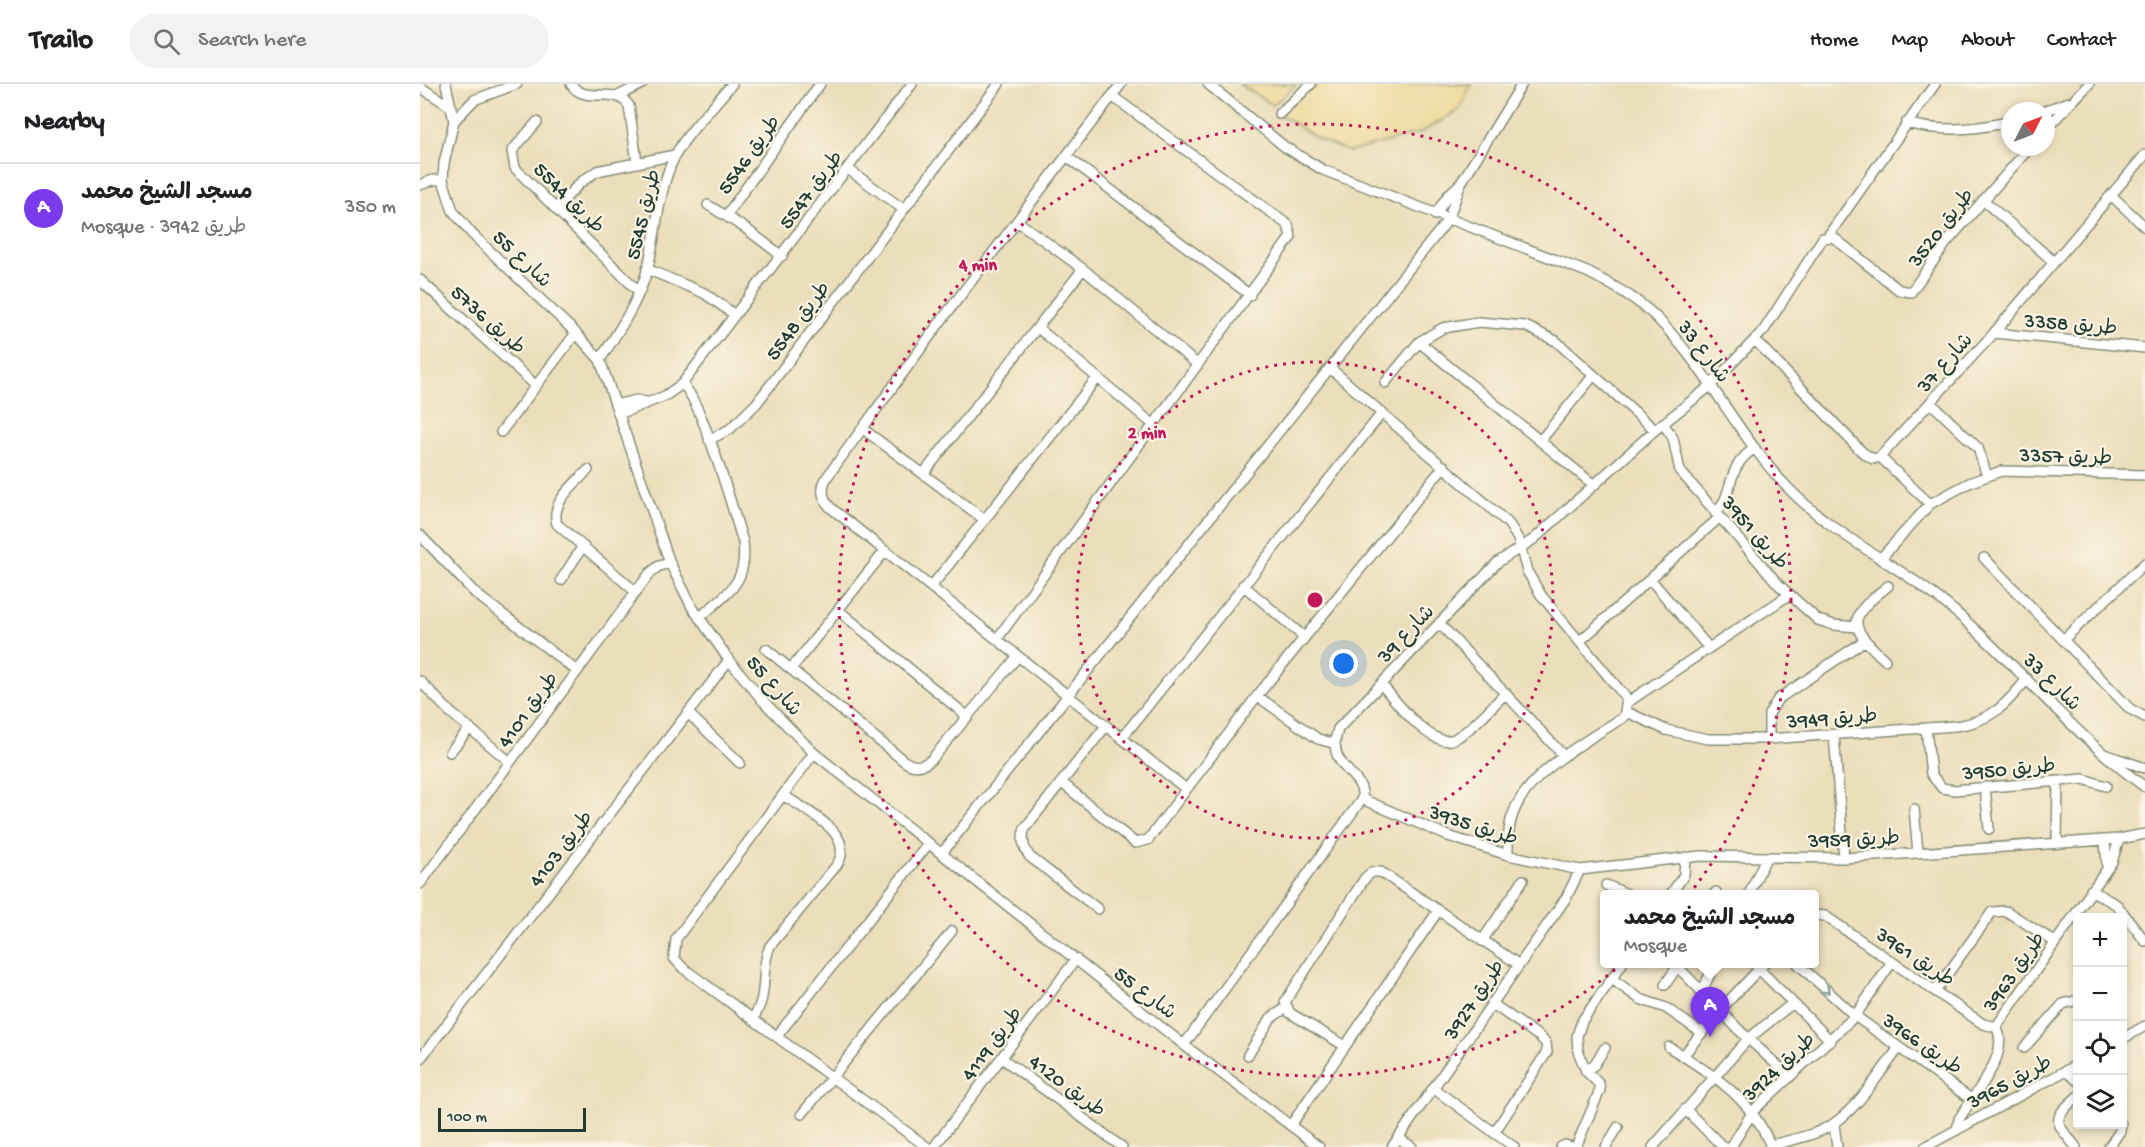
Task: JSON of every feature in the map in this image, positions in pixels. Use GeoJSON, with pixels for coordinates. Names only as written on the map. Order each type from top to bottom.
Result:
{"type":"FeatureCollection","features":[{"type":"Feature","properties":{"kind":"street","name":"شارع 55"},"geometry":{"type":"LineString","coordinates":[[446,84],[454,121],[443,180],[453,211],[472,234],[576,333],[600,360],[670,563],[699,618],[729,660],[764,702],[814,753],[1184,1045],[1291,1125],[1313,1145]]}},
{"type":"Feature","properties":{"kind":"street"},"geometry":{"type":"LineString","coordinates":[[454,121],[474,100],[517,84]]}},
{"type":"Feature","properties":{"kind":"street"},"geometry":{"type":"LineString","coordinates":[[571,84],[577,92],[584,94],[620,95],[642,84]]}},
{"type":"Feature","properties":{"kind":"street","name":"طريق 5545"},"geometry":{"type":"LineString","coordinates":[[600,360],[632,309],[639,292],[647,269],[662,195],[675,155],[732,84]]}},
{"type":"Feature","properties":{"kind":"street","name":"طريق 5546"},"geometry":{"type":"LineString","coordinates":[[726,216],[820,84]]}},
{"type":"Feature","properties":{"kind":"street","name":"طريق 5547"},"geometry":{"type":"LineString","coordinates":[[617,410],[638,400],[646,402],[671,393],[682,384],[912,84]]}},
{"type":"Feature","properties":{"kind":"street","name":"طريق 5548"},"geometry":{"type":"LineString","coordinates":[[709,440],[746,417],[999,84]]}},
{"type":"Feature","properties":{"kind":"street"},"geometry":{"type":"LineString","coordinates":[[1121,84],[827,477],[823,495],[827,505],[1186,789]]}},
{"type":"Feature","properties":{"kind":"street","name":"شارع 33"},"geometry":{"type":"LineString","coordinates":[[1208,84],[1307,161],[1435,215],[1587,272],[1614,285],[1658,319],[1755,448],[1791,491],[1820,516],[1958,614],[2097,750],[2145,787]]}},
{"type":"Feature","properties":{"kind":"street"},"geometry":{"type":"LineString","coordinates":[[1279,114],[1311,84]]}},
{"type":"Feature","properties":{"kind":"street"},"geometry":{"type":"LineString","coordinates":[[942,853],[1448,220],[1461,183],[1522,84]]}},
{"type":"Feature","properties":{"kind":"street"},"geometry":{"type":"LineString","coordinates":[[1930,504],[1880,457],[1873,459],[1862,452],[1755,340],[1778,310],[1819,243],[1828,236],[1935,84]]}},
{"type":"Feature","properties":{"kind":"street"},"geometry":{"type":"LineString","coordinates":[[2055,119],[2089,84]]}},
{"type":"Feature","properties":{"kind":"street"},"geometry":{"type":"LineString","coordinates":[[420,87],[451,107]]}},
{"type":"Feature","properties":{"kind":"street"},"geometry":{"type":"LineString","coordinates":[[620,95],[629,106],[637,162]]}},
{"type":"Feature","properties":{"kind":"street"},"geometry":{"type":"LineString","coordinates":[[997,639],[1290,240],[1291,233],[1288,225],[1112,96]]}},
{"type":"Feature","properties":{"kind":"street"},"geometry":{"type":"LineString","coordinates":[[2055,107],[2071,102]]}},
{"type":"Feature","properties":{"kind":"street","name":"طريق 5544"},"geometry":{"type":"LineString","coordinates":[[537,122],[515,146],[512,151],[512,162],[639,292]]}},
{"type":"Feature","properties":{"kind":"street"},"geometry":{"type":"LineString","coordinates":[[1906,123],[1928,129],[1955,130],[2001,123]]}},
{"type":"Feature","properties":{"kind":"street"},"geometry":{"type":"LineString","coordinates":[[556,208],[588,175],[606,168],[675,155]]}},
{"type":"Feature","properties":{"kind":"street","name":"شارع 37"},"geometry":{"type":"LineString","coordinates":[[1880,457],[1994,333],[2145,155]]}},
{"type":"Feature","properties":{"kind":"street"},"geometry":{"type":"LineString","coordinates":[[1066,156],[1250,295]]}},
{"type":"Feature","properties":{"kind":"street","name":"طريق 3520"},"geometry":{"type":"LineString","coordinates":[[1828,236],[1907,293],[1914,289],[1947,242],[2018,156]]}},
{"type":"Feature","properties":{"kind":"street"},"geometry":{"type":"LineString","coordinates":[[848,168],[903,209]]}},
{"type":"Feature","properties":{"kind":"street"},"geometry":{"type":"LineString","coordinates":[[420,185],[433,180],[443,180]]}},
{"type":"Feature","properties":{"kind":"street"},"geometry":{"type":"LineString","coordinates":[[1435,215],[1449,194],[1461,183]]}},
{"type":"Feature","properties":{"kind":"street"},"geometry":{"type":"LineString","coordinates":[[2111,195],[2145,227]]}},
{"type":"Feature","properties":{"kind":"street"},"geometry":{"type":"LineString","coordinates":[[1983,200],[2054,262]]}},
{"type":"Feature","properties":{"kind":"street","name":"طريق 5546"},"geometry":{"type":"LineString","coordinates":[[708,205],[782,256]]}},
{"type":"Feature","properties":{"kind":"street"},"geometry":{"type":"LineString","coordinates":[[1017,221],[1083,269],[1198,365]]}},
{"type":"Feature","properties":{"kind":"street"},"geometry":{"type":"LineString","coordinates":[[647,269],[704,293],[735,315]]}},
{"type":"Feature","properties":{"kind":"street"},"geometry":{"type":"LineString","coordinates":[[924,473],[1083,269]]}},
{"type":"Feature","properties":{"kind":"street","name":"طريق 5736"},"geometry":{"type":"LineString","coordinates":[[420,280],[535,385]]}},
{"type":"Feature","properties":{"kind":"street"},"geometry":{"type":"LineString","coordinates":[[1385,383],[1419,342],[1433,332],[1461,323],[1479,322],[1525,326],[1556,341],[1655,430]]}},
{"type":"Feature","properties":{"kind":"street"},"geometry":{"type":"LineString","coordinates":[[1038,328],[1154,425]]}},
{"type":"Feature","properties":{"kind":"street"},"geometry":{"type":"LineString","coordinates":[[501,432],[576,333]]}},
{"type":"Feature","properties":{"kind":"street","name":"طريق 3358"},"geometry":{"type":"LineString","coordinates":[[1994,333],[2145,348]]}},
{"type":"Feature","properties":{"kind":"street","name":"شارع 39"},"geometry":{"type":"LineString","coordinates":[[1333,743],[1338,729],[1498,562],[1540,533],[1663,423],[1709,387],[1755,340]]}},
{"type":"Feature","properties":{"kind":"street"},"geometry":{"type":"LineString","coordinates":[[1419,342],[1594,485]]}},
{"type":"Feature","properties":{"kind":"street","name":"طريق 3949"},"geometry":{"type":"LineString","coordinates":[[1330,368],[1509,524],[1533,584],[1626,702],[1652,725],[1693,737],[1769,738],[1965,725],[1994,715],[2027,679]]}},
{"type":"Feature","properties":{"kind":"street"},"geometry":{"type":"LineString","coordinates":[[1540,441],[1594,375]]}},
{"type":"Feature","properties":{"kind":"street"},"geometry":{"type":"LineString","coordinates":[[931,587],[1097,378]]}},
{"type":"Feature","properties":{"kind":"street"},"geometry":{"type":"LineString","coordinates":[[682,384],[690,392],[709,440],[743,542],[745,557],[744,570],[737,583],[699,618]]}},
{"type":"Feature","properties":{"kind":"street"},"geometry":{"type":"LineString","coordinates":[[1931,403],[1978,448],[1987,476]]}},
{"type":"Feature","properties":{"kind":"street"},"geometry":{"type":"LineString","coordinates":[[1122,738],[1382,413]]}},
{"type":"Feature","properties":{"kind":"street","name":"طريق 3951"},"geometry":{"type":"LineString","coordinates":[[1663,423],[1673,438],[1680,471],[1717,516],[1789,595],[1818,620],[1834,626],[1857,627]]}},
{"type":"Feature","properties":{"kind":"street"},"geometry":{"type":"LineString","coordinates":[[863,429],[985,520]]}},
{"type":"Feature","properties":{"kind":"street"},"geometry":{"type":"LineString","coordinates":[[1580,641],[1717,516],[1725,500],[1735,466],[1755,448]]}},
{"type":"Feature","properties":{"kind":"street"},"geometry":{"type":"LineString","coordinates":[[1061,782],[1138,844],[1148,840],[1257,696],[1444,466]]}},
{"type":"Feature","properties":{"kind":"street"},"geometry":{"type":"LineString","coordinates":[[588,470],[558,504],[555,514],[560,528],[636,592]]}},
{"type":"Feature","properties":{"kind":"street","name":"طريق 3357"},"geometry":{"type":"LineString","coordinates":[[1880,559],[1930,504],[2001,471],[2145,476]]}},
{"type":"Feature","properties":{"kind":"street"},"geometry":{"type":"LineString","coordinates":[[420,535],[476,594],[577,671]]}},
{"type":"Feature","properties":{"kind":"street"},"geometry":{"type":"LineString","coordinates":[[561,579],[583,546]]}},
{"type":"Feature","properties":{"kind":"street"},"geometry":{"type":"LineString","coordinates":[[791,669],[885,551]]}},
{"type":"Feature","properties":{"kind":"street"},"geometry":{"type":"LineString","coordinates":[[1984,558],[2130,709],[2145,717]]}},
{"type":"Feature","properties":{"kind":"street","name":"طريق 4101"},"geometry":{"type":"LineString","coordinates":[[420,884],[650,573],[659,566],[670,563]]}},
{"type":"Feature","properties":{"kind":"street"},"geometry":{"type":"LineString","coordinates":[[2063,640],[2145,563]]}},
{"type":"Feature","properties":{"kind":"street"},"geometry":{"type":"LineString","coordinates":[[1650,579],[1709,648]]}},
{"type":"Feature","properties":{"kind":"street"},"geometry":{"type":"LineString","coordinates":[[1243,585],[1304,637]]}},
{"type":"Feature","properties":{"kind":"street"},"geometry":{"type":"LineString","coordinates":[[1885,660],[1864,640],[1857,627],[1862,607],[1888,586]]}},
{"type":"Feature","properties":{"kind":"street"},"geometry":{"type":"LineString","coordinates":[[1508,855],[1510,826],[1518,803],[1563,755],[1624,717],[1626,702],[1789,595]]}},
{"type":"Feature","properties":{"kind":"street"},"geometry":{"type":"LineString","coordinates":[[838,610],[968,717]]}},
{"type":"Feature","properties":{"kind":"street"},"geometry":{"type":"LineString","coordinates":[[1439,623],[1563,755]]}},
{"type":"Feature","properties":{"kind":"street"},"geometry":{"type":"LineString","coordinates":[[1769,738],[1769,714],[1778,699],[1864,640]]}},
{"type":"Feature","properties":{"kind":"street"},"geometry":{"type":"LineString","coordinates":[[766,649],[911,765],[920,766],[929,762],[1018,656]]}},
{"type":"Feature","properties":{"kind":"street","name":"طريق 4103"},"geometry":{"type":"LineString","coordinates":[[420,1059],[729,660]]}},
{"type":"Feature","properties":{"kind":"street"},"geometry":{"type":"LineString","coordinates":[[420,682],[469,729],[510,762]]}},
{"type":"Feature","properties":{"kind":"street"},"geometry":{"type":"LineString","coordinates":[[1381,684],[1431,736],[1444,741],[1458,737],[1506,693]]}},
{"type":"Feature","properties":{"kind":"street"},"geometry":{"type":"LineString","coordinates":[[1184,1045],[1362,799],[1361,787],[1335,753],[1333,743],[1318,739],[1257,696]]}},
{"type":"Feature","properties":{"kind":"street"},"geometry":{"type":"LineString","coordinates":[[688,712],[740,763]]}},
{"type":"Feature","properties":{"kind":"street"},"geometry":{"type":"LineString","coordinates":[[1098,909],[1030,857],[1024,848],[1025,828],[1106,726]]}},
{"type":"Feature","properties":{"kind":"street"},"geometry":{"type":"LineString","coordinates":[[450,752],[469,729]]}},
{"type":"Feature","properties":{"kind":"street","name":"طريق 3950"},"geometry":{"type":"LineString","coordinates":[[1926,729],[1931,774],[1937,785],[1948,790],[2089,780],[2106,786]]}},
{"type":"Feature","properties":{"kind":"street"},"geometry":{"type":"LineString","coordinates":[[1834,735],[1844,858]]}},
{"type":"Feature","properties":{"kind":"street","name":"شارع 33"},"geometry":{"type":"LineString","coordinates":[[2097,750],[2145,768]]}},
{"type":"Feature","properties":{"kind":"street"},"geometry":{"type":"LineString","coordinates":[[814,753],[674,945],[678,964],[927,1147]]}},
{"type":"Feature","properties":{"kind":"street"},"geometry":{"type":"LineString","coordinates":[[2057,843],[2058,781]]}},
{"type":"Feature","properties":{"kind":"street"},"geometry":{"type":"LineString","coordinates":[[1985,788],[1989,828]]}},
{"type":"Feature","properties":{"kind":"street"},"geometry":{"type":"LineString","coordinates":[[753,1018],[763,1002],[765,960],[770,946],[836,866],[842,851],[840,840],[833,831],[783,795]]}},
{"type":"Feature","properties":{"kind":"street","name":"طريق 3935"},"geometry":{"type":"LineString","coordinates":[[1362,799],[1426,829],[1508,855],[1580,870]]}},
{"type":"Feature","properties":{"kind":"street"},"geometry":{"type":"LineString","coordinates":[[1914,809],[1918,853]]}},
{"type":"Feature","properties":{"kind":"street"},"geometry":{"type":"LineString","coordinates":[[2129,838],[2145,826]]}},
{"type":"Feature","properties":{"kind":"street","name":"طريق 3959"},"geometry":{"type":"LineString","coordinates":[[1580,870],[1685,857],[1722,855],[1767,858],[1844,858],[2119,839],[2145,834]]}},
{"type":"Feature","properties":{"kind":"street","name":"طريق 3963"},"geometry":{"type":"LineString","coordinates":[[1957,1130],[1959,1119],[2000,1052],[2001,1038],[1996,1027],[2115,857],[2119,839]]}},
{"type":"Feature","properties":{"kind":"street"},"geometry":{"type":"LineString","coordinates":[[2105,840],[2106,869]]}},
{"type":"Feature","properties":{"kind":"street"},"geometry":{"type":"LineString","coordinates":[[777,1036],[929,843]]}},
{"type":"Feature","properties":{"kind":"street"},"geometry":{"type":"LineString","coordinates":[[1674,890],[1684,874],[1685,857]]}},
{"type":"Feature","properties":{"kind":"street"},"geometry":{"type":"LineString","coordinates":[[1751,890],[1767,858]]}},
{"type":"Feature","properties":{"kind":"street","name":"طريق 3927"},"geometry":{"type":"LineString","coordinates":[[1392,1147],[1566,898],[1580,870]]}},
{"type":"Feature","properties":{"kind":"street"},"geometry":{"type":"LineString","coordinates":[[1345,1046],[1293,1015],[1286,1008],[1287,996],[1369,873],[1381,872],[1518,964]]}},
{"type":"Feature","properties":{"kind":"street"},"geometry":{"type":"LineString","coordinates":[[1482,941],[1523,880]]}},
{"type":"Feature","properties":{"kind":"street"},"geometry":{"type":"LineString","coordinates":[[1606,885],[1618,890]]}},
{"type":"Feature","properties":{"kind":"street"},"geometry":{"type":"LineString","coordinates":[[2091,890],[2117,905],[2143,934]]}},
{"type":"Feature","properties":{"kind":"street"},"geometry":{"type":"LineString","coordinates":[[1291,1125],[1438,911]]}},
{"type":"Feature","properties":{"kind":"street"},"geometry":{"type":"LineString","coordinates":[[1935,990],[1992,912],[2006,911],[2055,942]]}},
{"type":"Feature","properties":{"kind":"street","name":"طريق 3961"},"geometry":{"type":"LineString","coordinates":[[1819,915],[1825,916],[1983,1024],[1996,1027]]}},
{"type":"Feature","properties":{"kind":"street"},"geometry":{"type":"LineString","coordinates":[[802,1114],[952,931]]}},
{"type":"Feature","properties":{"kind":"street","name":"طريق 4119"},"geometry":{"type":"LineString","coordinates":[[934,1147],[1003,1059],[1076,959]]}},
{"type":"Feature","properties":{"kind":"street","name":"طريق 3924"},"geometry":{"type":"LineString","coordinates":[[1731,1147],[1753,1111],[1831,1041],[1855,1016],[1892,962]]}},
{"type":"Feature","properties":{"kind":"street"},"geometry":{"type":"LineString","coordinates":[[1561,1147],[1565,1144],[1574,1147],[1600,1090],[1599,1084],[1586,1071],[1577,1044],[1579,1028],[1619,968]]}},
{"type":"Feature","properties":{"kind":"street"},"geometry":{"type":"LineString","coordinates":[[1665,984],[1675,968]]}},
{"type":"Feature","properties":{"kind":"street"},"geometry":{"type":"LineString","coordinates":[[1680,968],[1701,993],[1790,1077]]}},
{"type":"Feature","properties":{"kind":"street"},"geometry":{"type":"LineString","coordinates":[[1701,993],[1713,968]]}},
{"type":"Feature","properties":{"kind":"street"},"geometry":{"type":"LineString","coordinates":[[1683,1056],[1756,968]]}},
{"type":"Feature","properties":{"kind":"street"},"geometry":{"type":"LineString","coordinates":[[1762,968],[1831,1041]]}},
{"type":"Feature","properties":{"kind":"street"},"geometry":{"type":"LineString","coordinates":[[1803,968],[1855,1016]]}},
{"type":"Feature","properties":{"kind":"street"},"geometry":{"type":"LineString","coordinates":[[1612,979],[1640,999],[1666,1008],[1702,1033]]}},
{"type":"Feature","properties":{"kind":"street"},"geometry":{"type":"LineString","coordinates":[[2024,1048],[2063,1004],[2073,1001]]}},
{"type":"Feature","properties":{"kind":"street"},"geometry":{"type":"LineString","coordinates":[[1653,1147],[1748,1039],[1793,1003]]}},
{"type":"Feature","properties":{"kind":"street"},"geometry":{"type":"LineString","coordinates":[[1491,1004],[1540,1037],[1547,1047],[1544,1060],[1494,1133]]}},
{"type":"Feature","properties":{"kind":"street"},"geometry":{"type":"LineString","coordinates":[[1248,1055],[1271,1018],[1286,1008]]}},
{"type":"Feature","properties":{"kind":"street","name":"طريق 3966"},"geometry":{"type":"LineString","coordinates":[[1855,1016],[1971,1099]]}},
{"type":"Feature","properties":{"kind":"street"},"geometry":{"type":"LineString","coordinates":[[2127,1036],[2145,1026]]}},
{"type":"Feature","properties":{"kind":"street"},"geometry":{"type":"LineString","coordinates":[[1669,1047],[1713,1077],[1753,1111],[1771,1146],[1806,1136],[1834,1124],[1861,1097],[1899,1048]]}},
{"type":"Feature","properties":{"kind":"street"},"geometry":{"type":"LineString","coordinates":[[1586,1071],[1594,1065],[1605,1048]]}},
{"type":"Feature","properties":{"kind":"street","name":"طريق 4120"},"geometry":{"type":"LineString","coordinates":[[1003,1059],[1109,1143],[1122,1147]]}},
{"type":"Feature","properties":{"kind":"street","name":"طريق 3965"},"geometry":{"type":"LineString","coordinates":[[1957,1130],[2073,1067]]}},
{"type":"Feature","properties":{"kind":"street"},"geometry":{"type":"LineString","coordinates":[[2066,1071],[2073,1077]]}},
{"type":"Feature","properties":{"kind":"street"},"geometry":{"type":"LineString","coordinates":[[1433,1088],[1514,1147]]}},
{"type":"Feature","properties":{"kind":"street"},"geometry":{"type":"LineString","coordinates":[[2073,1101],[2057,1119],[2059,1127],[2076,1147]]}},
{"type":"Feature","properties":{"kind":"street"},"geometry":{"type":"LineString","coordinates":[[1685,1109],[1723,1147]]}},
{"type":"Feature","properties":{"kind":"street"},"geometry":{"type":"LineString","coordinates":[[1834,1124],[1837,1147]]}},
{"type":"Feature","properties":{"kind":"street"},"geometry":{"type":"LineString","coordinates":[[1606,1147],[1618,1127]]}},
{"type":"Feature","properties":{"kind":"street"},"geometry":{"type":"LineString","coordinates":[[2109,1147],[2120,1129]]}},
{"type":"Feature","properties":{"kind":"street"},"geometry":{"type":"LineString","coordinates":[[1925,1147],[1957,1130]]}},
{"type":"Feature","properties":{"kind":"street"},"geometry":{"type":"LineString","coordinates":[[1398,1138],[1412,1147]]}},
{"type":"Feature","properties":{"kind":"sand"},"geometry":{"type":"Polygon","coordinates":[[[1239,84],[1297,84],[1273,105],[1239,84]]]}},
{"type":"Feature","properties":{"kind":"sand"},"geometry":{"type":"Polygon","coordinates":[[[1316,84],[1471,84],[1459,110],[1422,132],[1349,152],[1320,140],[1279,114],[1316,84]]]}},
{"type":"Feature","properties":{"kind":"place","name":"مسجد الشيخ محمد"},"geometry":{"type":"Point","coordinates":[1710,1037]}}]}
